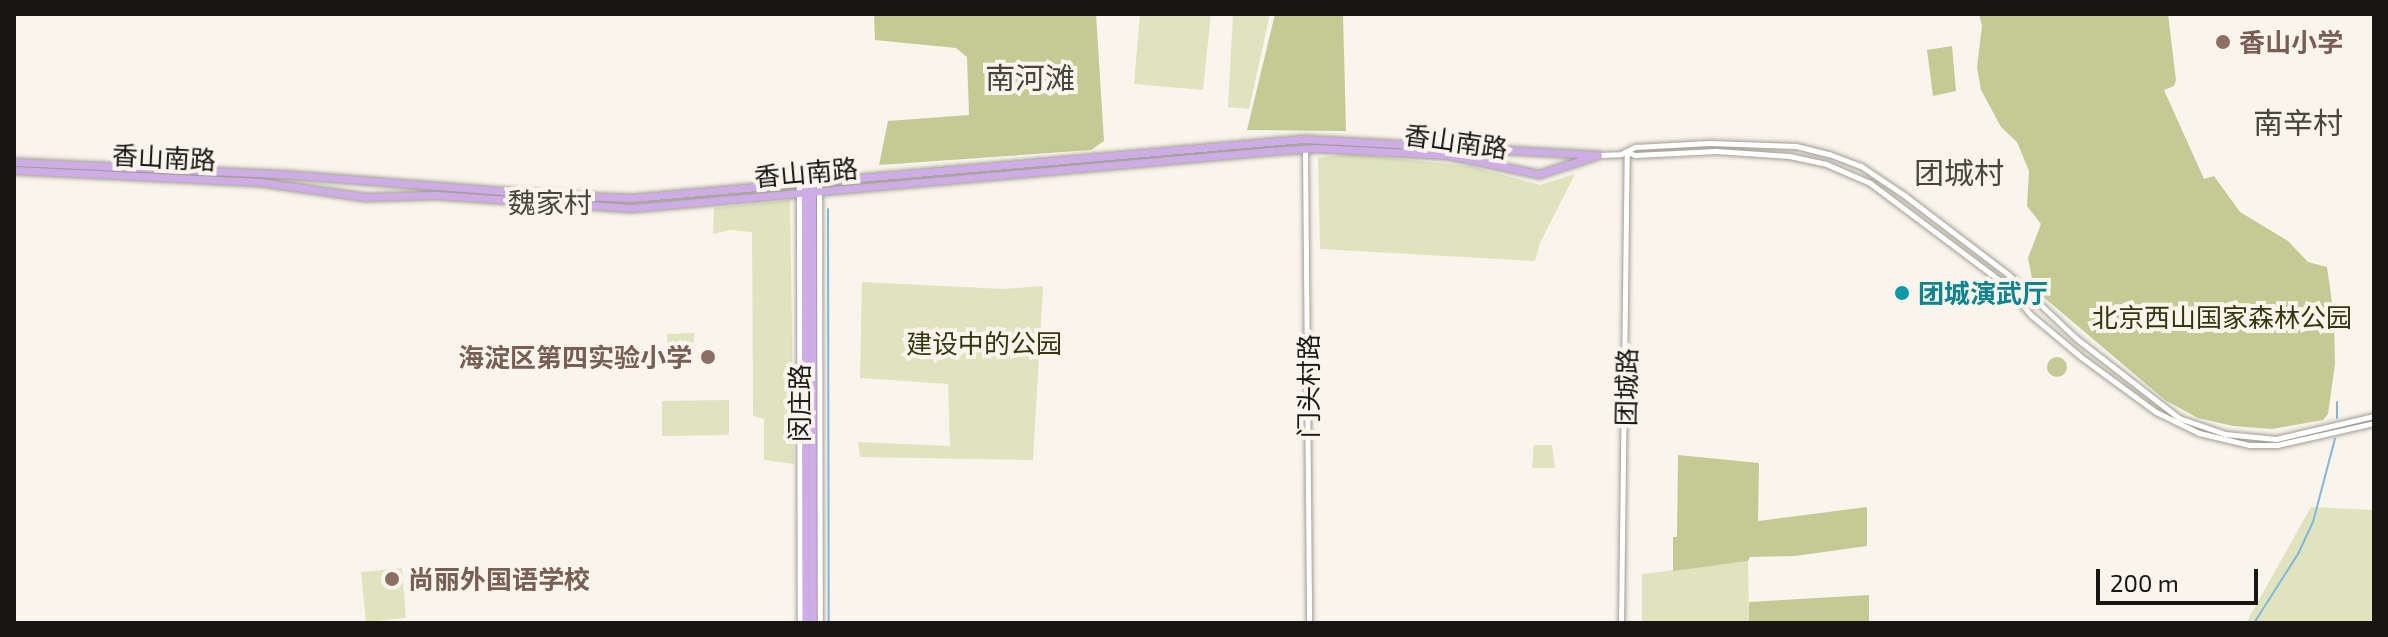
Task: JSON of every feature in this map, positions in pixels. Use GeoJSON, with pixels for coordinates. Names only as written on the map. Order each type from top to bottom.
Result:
{"type":"FeatureCollection","features":[{"type":"Feature","properties":{"kind":"main road","name":"香山南路"},"geometry":{"type":"LineString","coordinates":[[14,170],[260,182],[365,197],[424,194],[616,207],[1303,139],[1598,155]]}},
{"type":"Feature","properties":{"kind":"main road","name":"香山南路"},"geometry":{"type":"LineString","coordinates":[[14,162],[282,174],[616,197],[809,188],[1305,149],[1447,155],[1539,174],[1598,155]]}},
{"type":"Feature","properties":{"kind":"main road","name":"闵庄路"},"geometry":{"type":"LineString","coordinates":[[803,623],[809,188]]}},
{"type":"Feature","properties":{"kind":"main road","name":"闵庄路"},"geometry":{"type":"LineString","coordinates":[[809,188],[813,623]]}},
{"type":"Feature","properties":{"kind":"street","name":"香山南路"},"geometry":{"type":"LineString","coordinates":[[1598,155],[1627,152],[1635,147],[1709,143],[1796,146],[1861,166],[2009,275],[2065,329],[2161,407],[2201,427],[2249,438],[2276,439],[2374,416]]}},
{"type":"Feature","properties":{"kind":"street","name":"门头村路"},"geometry":{"type":"LineString","coordinates":[[1305,149],[1309,623]]}},
{"type":"Feature","properties":{"kind":"street","name":"香山南路"},"geometry":{"type":"LineString","coordinates":[[1627,152],[1635,155],[1716,151],[1789,156],[1826,164],[1870,183],[2003,283],[2031,315],[2081,357],[2156,412],[2199,433],[2249,445],[2277,445],[2374,423]]}},
{"type":"Feature","properties":{"kind":"street","name":"团城路"},"geometry":{"type":"LineString","coordinates":[[1621,623],[1627,152]]}},
{"type":"Feature","properties":{"kind":"street","name":"闵庄路"},"geometry":{"type":"LineString","coordinates":[[809,188],[820,623]]}},
{"type":"Feature","properties":{"kind":"green space"},"geometry":{"type":"Polygon","coordinates":[[[874,14],[1096,14],[1104,141],[1091,150],[879,165],[888,121],[969,115],[967,57],[956,48],[875,40],[874,14]]]}},
{"type":"Feature","properties":{"kind":"green space"},"geometry":{"type":"Polygon","coordinates":[[[1140,14],[1211,14],[1203,90],[1134,84],[1140,14]]]}},
{"type":"Feature","properties":{"kind":"green space"},"geometry":{"type":"Polygon","coordinates":[[[1233,14],[1270,14],[1249,109],[1228,107],[1233,14]]]}},
{"type":"Feature","properties":{"kind":"green space"},"geometry":{"type":"Polygon","coordinates":[[[1275,14],[1343,14],[1346,131],[1247,130],[1275,14]]]}},
{"type":"Feature","properties":{"kind":"green space","name":"北京西山国家森林公园"},"geometry":{"type":"Polygon","coordinates":[[[1979,14],[2168,14],[2176,80],[2174,86],[2164,90],[2204,179],[2214,176],[2240,212],[2288,241],[2308,262],[2327,267],[2334,316],[2335,364],[2328,414],[2323,420],[2272,429],[2233,426],[2198,418],[2165,400],[2034,289],[2028,258],[2041,224],[2027,206],[2029,171],[2017,142],[2001,127],[1981,90],[1977,67],[1982,26],[1979,14]]]}},
{"type":"Feature","properties":{"kind":"green space"},"geometry":{"type":"Polygon","coordinates":[[[1952,46],[1956,91],[1933,96],[1927,50],[1952,46]]]}},
{"type":"Feature","properties":{"kind":"green space"},"geometry":{"type":"Polygon","coordinates":[[[1350,154],[1470,166],[1540,185],[1575,174],[1540,243],[1535,261],[1320,249],[1318,158],[1350,154]]]}},
{"type":"Feature","properties":{"kind":"green space"},"geometry":{"type":"Polygon","coordinates":[[[790,200],[794,464],[764,460],[764,419],[753,416],[752,232],[729,230],[713,234],[714,208],[790,200]]]}},
{"type":"Feature","properties":{"kind":"green space","name":"建设中的公园"},"geometry":{"type":"Polygon","coordinates":[[[862,282],[1004,289],[1043,286],[1033,460],[860,457],[858,442],[950,446],[948,384],[860,378],[862,282]]]}},
{"type":"Feature","properties":{"kind":"green space"},"geometry":{"type":"Polygon","coordinates":[[[694,333],[694,347],[668,347],[667,334],[694,333]]]}},
{"type":"Feature","properties":{"kind":"green space"},"geometry":{"type":"Polygon","coordinates":[[[2057,357],[2064,360],[2067,367],[2064,374],[2057,377],[2050,374],[2047,367],[2050,360],[2057,357]]]}},
{"type":"Feature","properties":{"kind":"green space"},"geometry":{"type":"Polygon","coordinates":[[[729,400],[729,435],[662,436],[662,401],[729,400]]]}},
{"type":"Feature","properties":{"kind":"green space"},"geometry":{"type":"Polygon","coordinates":[[[1534,445],[1552,445],[1555,468],[1532,468],[1534,445]]]}},
{"type":"Feature","properties":{"kind":"green space"},"geometry":{"type":"Polygon","coordinates":[[[1678,455],[1759,463],[1758,521],[1867,507],[1867,546],[1795,556],[1750,557],[1748,561],[1673,571],[1673,537],[1677,537],[1678,455]]]}},
{"type":"Feature","properties":{"kind":"green space"},"geometry":{"type":"Polygon","coordinates":[[[2311,507],[2374,510],[2374,623],[2246,623],[2311,507]]]}},
{"type":"Feature","properties":{"kind":"green space"},"geometry":{"type":"Polygon","coordinates":[[[1748,561],[1749,623],[1642,623],[1642,574],[1748,561]]]}},
{"type":"Feature","properties":{"kind":"green space"},"geometry":{"type":"Polygon","coordinates":[[[402,568],[406,618],[366,622],[361,572],[402,568]]]}},
{"type":"Feature","properties":{"kind":"green space"},"geometry":{"type":"Polygon","coordinates":[[[1869,595],[1869,623],[1749,623],[1749,602],[1869,595]]]}},
{"type":"Feature","properties":{"kind":"waterway"},"geometry":{"type":"LineString","coordinates":[[828,209],[829,623]]}},
{"type":"Feature","properties":{"kind":"waterway"},"geometry":{"type":"LineString","coordinates":[[2337,402],[2337,418]]}},
{"type":"Feature","properties":{"kind":"waterway"},"geometry":{"type":"LineString","coordinates":[[2254,623],[2298,554],[2313,522],[2335,439]]}},
{"type":"Feature","properties":{"kind":"place","name":"香山小学"},"geometry":{"type":"Point","coordinates":[2223,42]}},
{"type":"Feature","properties":{"kind":"place","name":"团城演武厅"},"geometry":{"type":"Point","coordinates":[1902,293]}},
{"type":"Feature","properties":{"kind":"place","name":"海淀区第四实验小学"},"geometry":{"type":"Point","coordinates":[708,357]}},
{"type":"Feature","properties":{"kind":"place","name":"尚丽外国语学校"},"geometry":{"type":"Point","coordinates":[392,579]}},
{"type":"Feature","properties":{"kind":"district","name":"南河滩"},"geometry":{"type":"Point","coordinates":[1030,77]}},
{"type":"Feature","properties":{"kind":"district","name":"南辛村"},"geometry":{"type":"Point","coordinates":[2298,122]}},
{"type":"Feature","properties":{"kind":"district","name":"团城村"},"geometry":{"type":"Point","coordinates":[1959,172]}},
{"type":"Feature","properties":{"kind":"district","name":"魏家村"},"geometry":{"type":"Point","coordinates":[550,202]}}]}
